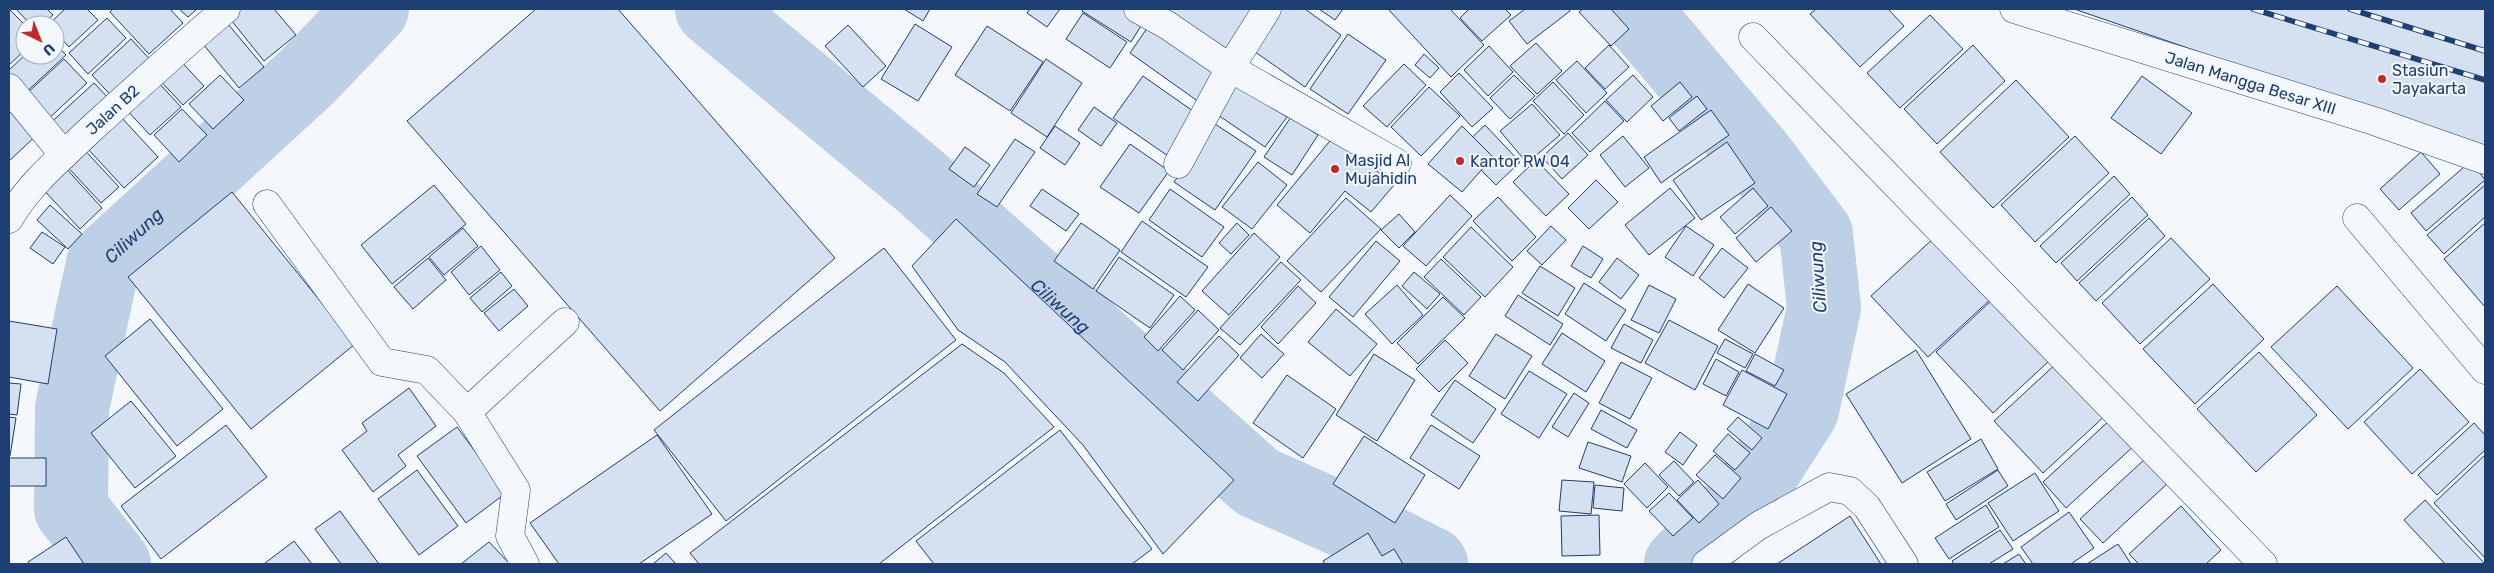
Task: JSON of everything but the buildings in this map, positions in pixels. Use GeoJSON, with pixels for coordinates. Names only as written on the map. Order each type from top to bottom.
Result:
{"type":"FeatureCollection","features":[{"type":"Feature","properties":{"kind":"street","name":"Jalan B2"},"geometry":{"type":"LineString","coordinates":[[9,219],[17,206],[64,155],[158,67],[226,9]]}},
{"type":"Feature","properties":{"kind":"street"},"geometry":{"type":"LineString","coordinates":[[1138,9],[1167,25],[1230,68],[1397,164]]}},
{"type":"Feature","properties":{"kind":"street"},"geometry":{"type":"LineString","coordinates":[[1178,164],[1230,68],[1267,9]]}},
{"type":"Feature","properties":{"kind":"street","name":"Jalan Mangga Besar XIII"},"geometry":{"type":"LineString","coordinates":[[2014,9],[2374,121],[2485,160]]}},
{"type":"Feature","properties":{"kind":"street"},"geometry":{"type":"LineString","coordinates":[[1753,37],[2263,564]]}},
{"type":"Feature","properties":{"kind":"street"},"geometry":{"type":"LineString","coordinates":[[9,88],[64,155]]}},
{"type":"Feature","properties":{"kind":"street"},"geometry":{"type":"LineString","coordinates":[[267,204],[382,362],[427,370],[467,412],[516,490],[510,536],[525,564]]}},
{"type":"Feature","properties":{"kind":"street"},"geometry":{"type":"LineString","coordinates":[[2357,218],[2485,370]]}},
{"type":"Feature","properties":{"kind":"street"},"geometry":{"type":"LineString","coordinates":[[467,412],[565,322]]}},
{"type":"Feature","properties":{"kind":"street"},"geometry":{"type":"LineString","coordinates":[[1706,564],[1758,526],[1829,487],[1850,491],[1867,507],[1904,564]]}},
{"type":"Feature","properties":{"kind":"waterway","name":"Ciliwung"},"geometry":{"type":"LineString","coordinates":[[114,564],[71,509],[72,408],[103,264],[308,76],[372,9]]}},
{"type":"Feature","properties":{"kind":"waterway","name":"Ciliwung"},"geometry":{"type":"LineString","coordinates":[[712,9],[921,182],[1257,482],[1360,528],[1431,564]]}},
{"type":"Feature","properties":{"kind":"waterway","name":"Ciliwung"},"geometry":{"type":"LineString","coordinates":[[1633,9],[1757,156],[1816,234],[1824,308],[1802,410],[1743,502],[1681,564]]}},
{"type":"Feature","properties":{"kind":"railway"},"geometry":{"type":"LineString","coordinates":[[2253,9],[2485,80]]}},
{"type":"Feature","properties":{"kind":"railway"},"geometry":{"type":"LineString","coordinates":[[2350,9],[2485,51]]}},
{"type":"Feature","properties":{"kind":"place","name":"Stasiun Jayakarta"},"geometry":{"type":"Point","coordinates":[2382,79]}},
{"type":"Feature","properties":{"kind":"place","name":"Kantor RW 04"},"geometry":{"type":"Point","coordinates":[1460,161]}},
{"type":"Feature","properties":{"kind":"place","name":"Masjid Al Mujahidin"},"geometry":{"type":"Point","coordinates":[1335,169]}}]}
